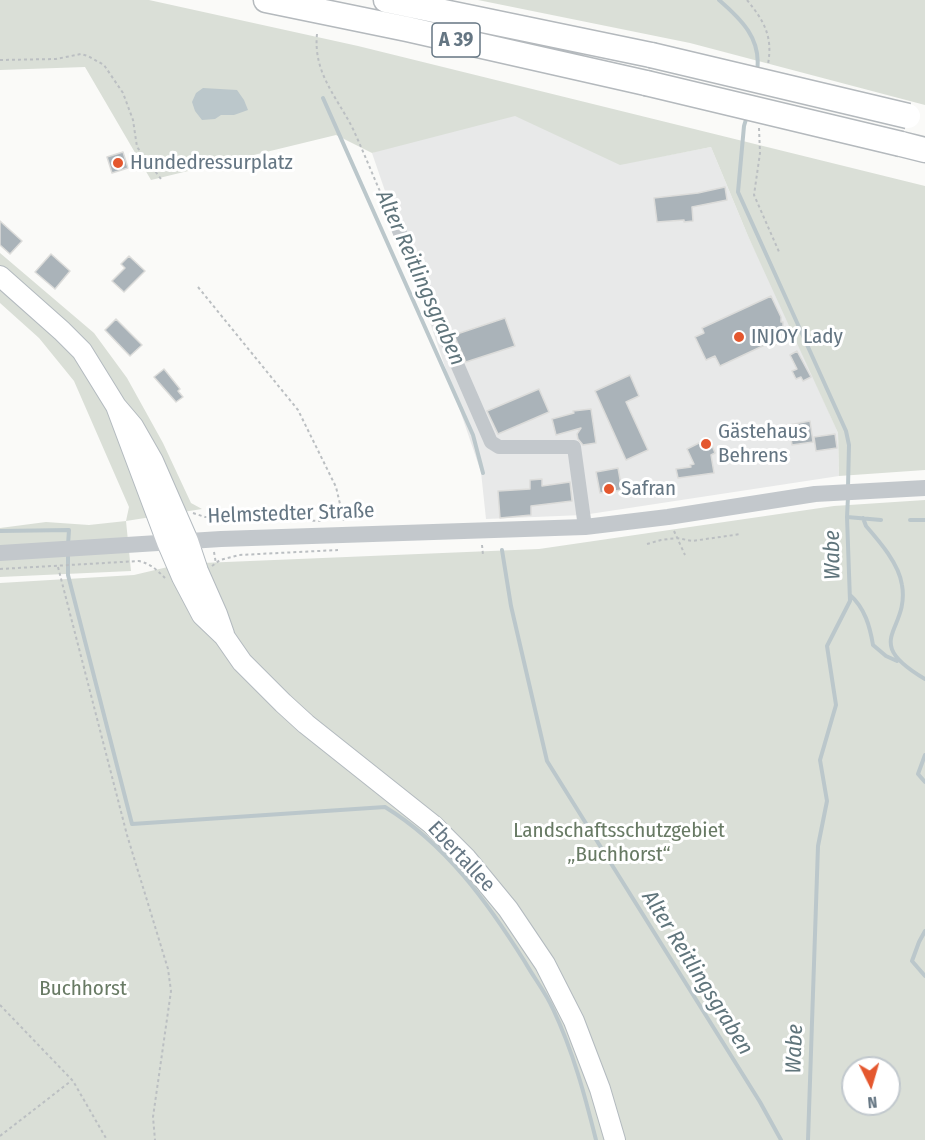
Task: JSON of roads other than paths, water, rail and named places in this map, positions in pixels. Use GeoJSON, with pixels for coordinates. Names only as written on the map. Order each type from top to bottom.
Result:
{"type":"FeatureCollection","features":[{"type":"Feature","properties":{"kind":"highway","name":"A 39"},"geometry":{"type":"LineString","coordinates":[[266,0],[646,83],[925,150]]}},
{"type":"Feature","properties":{"kind":"highway","name":"A 39"},"geometry":{"type":"LineString","coordinates":[[386,0],[651,55],[916,118]]}},
{"type":"Feature","properties":{"kind":"main road"},"geometry":{"type":"LineString","coordinates":[[0,276],[82,351],[116,405]]}},
{"type":"Feature","properties":{"kind":"main road","name":"Ebertallee"},"geometry":{"type":"LineString","coordinates":[[116,405],[133,426],[153,461],[188,541],[224,636],[242,662],[306,724],[433,825],[466,858],[508,909],[545,964],[574,1021],[600,1089],[615,1140]]}},
{"type":"Feature","properties":{"kind":"main road","name":"Ebertallee"},"geometry":{"type":"LineString","coordinates":[[116,405],[167,542],[198,571]]}},
{"type":"Feature","properties":{"kind":"street"},"geometry":{"type":"LineString","coordinates":[[393,217],[487,436],[494,445],[499,447],[574,447],[585,527]]}},
{"type":"Feature","properties":{"kind":"street","name":"Helmstedter Straße"},"geometry":{"type":"LineString","coordinates":[[0,553],[188,541],[585,527],[668,517],[815,494],[925,488]]}},
{"type":"Feature","properties":{"kind":"waterway","name":"Wabe"},"geometry":{"type":"LineString","coordinates":[[719,0],[742,22],[753,39],[758,60],[757,71]]}},
{"type":"Feature","properties":{"kind":"waterway","name":"Alter Reitlingsgraben"},"geometry":{"type":"LineString","coordinates":[[323,98],[473,435],[483,473]]}},
{"type":"Feature","properties":{"kind":"waterway","name":"Wabe"},"geometry":{"type":"LineString","coordinates":[[747,116],[744,126],[738,192],[846,431],[849,445],[848,487]]}},
{"type":"Feature","properties":{"kind":"waterway","name":"Wabe"},"geometry":{"type":"LineString","coordinates":[[808,1140],[818,846],[827,801],[820,760],[836,705],[827,646],[850,601],[848,497]]}},
{"type":"Feature","properties":{"kind":"waterway"},"geometry":{"type":"LineString","coordinates":[[847,517],[881,520]]}},
{"type":"Feature","properties":{"kind":"waterway"},"geometry":{"type":"LineString","coordinates":[[863,518],[866,526],[893,561],[902,585],[903,601],[891,645],[905,666],[925,679]]}},
{"type":"Feature","properties":{"kind":"waterway"},"geometry":{"type":"LineString","coordinates":[[910,520],[925,520]]}},
{"type":"Feature","properties":{"kind":"waterway"},"geometry":{"type":"LineString","coordinates":[[0,531],[69,530],[68,545]]}},
{"type":"Feature","properties":{"kind":"waterway","name":"Alter Reitlingsgraben"},"geometry":{"type":"LineString","coordinates":[[502,550],[511,606],[547,761],[760,1102],[781,1140]]}},
{"type":"Feature","properties":{"kind":"waterway"},"geometry":{"type":"LineString","coordinates":[[68,552],[68,575],[132,824],[385,807],[407,822],[446,857],[481,897],[511,940],[547,997],[560,1025],[583,1090],[596,1140]]}},
{"type":"Feature","properties":{"kind":"waterway"},"geometry":{"type":"LineString","coordinates":[[850,595],[860,606],[866,618],[873,645],[886,656],[897,661]]}},
{"type":"Feature","properties":{"kind":"waterway"},"geometry":{"type":"LineString","coordinates":[[925,755],[918,774],[925,782]]}},
{"type":"Feature","properties":{"kind":"waterway"},"geometry":{"type":"LineString","coordinates":[[925,931],[912,961],[925,976]]}},
{"type":"Feature","properties":{"kind":"place","name":"Hundedressurplatz"},"geometry":{"type":"Point","coordinates":[118,163]}},
{"type":"Feature","properties":{"kind":"place","name":"INJOY Lady"},"geometry":{"type":"Point","coordinates":[739,337]}},
{"type":"Feature","properties":{"kind":"place","name":"Gästehaus Behrens"},"geometry":{"type":"Point","coordinates":[706,444]}},
{"type":"Feature","properties":{"kind":"place","name":"Safran"},"geometry":{"type":"Point","coordinates":[609,489]}},
{"type":"Feature","properties":{"kind":"park label","name":"Landschaftsschutzgebiet „Buchhorst“"},"geometry":{"type":"Point","coordinates":[619,843]}},
{"type":"Feature","properties":{"kind":"park label","name":"Buchhorst"},"geometry":{"type":"Point","coordinates":[83,989]}}]}
